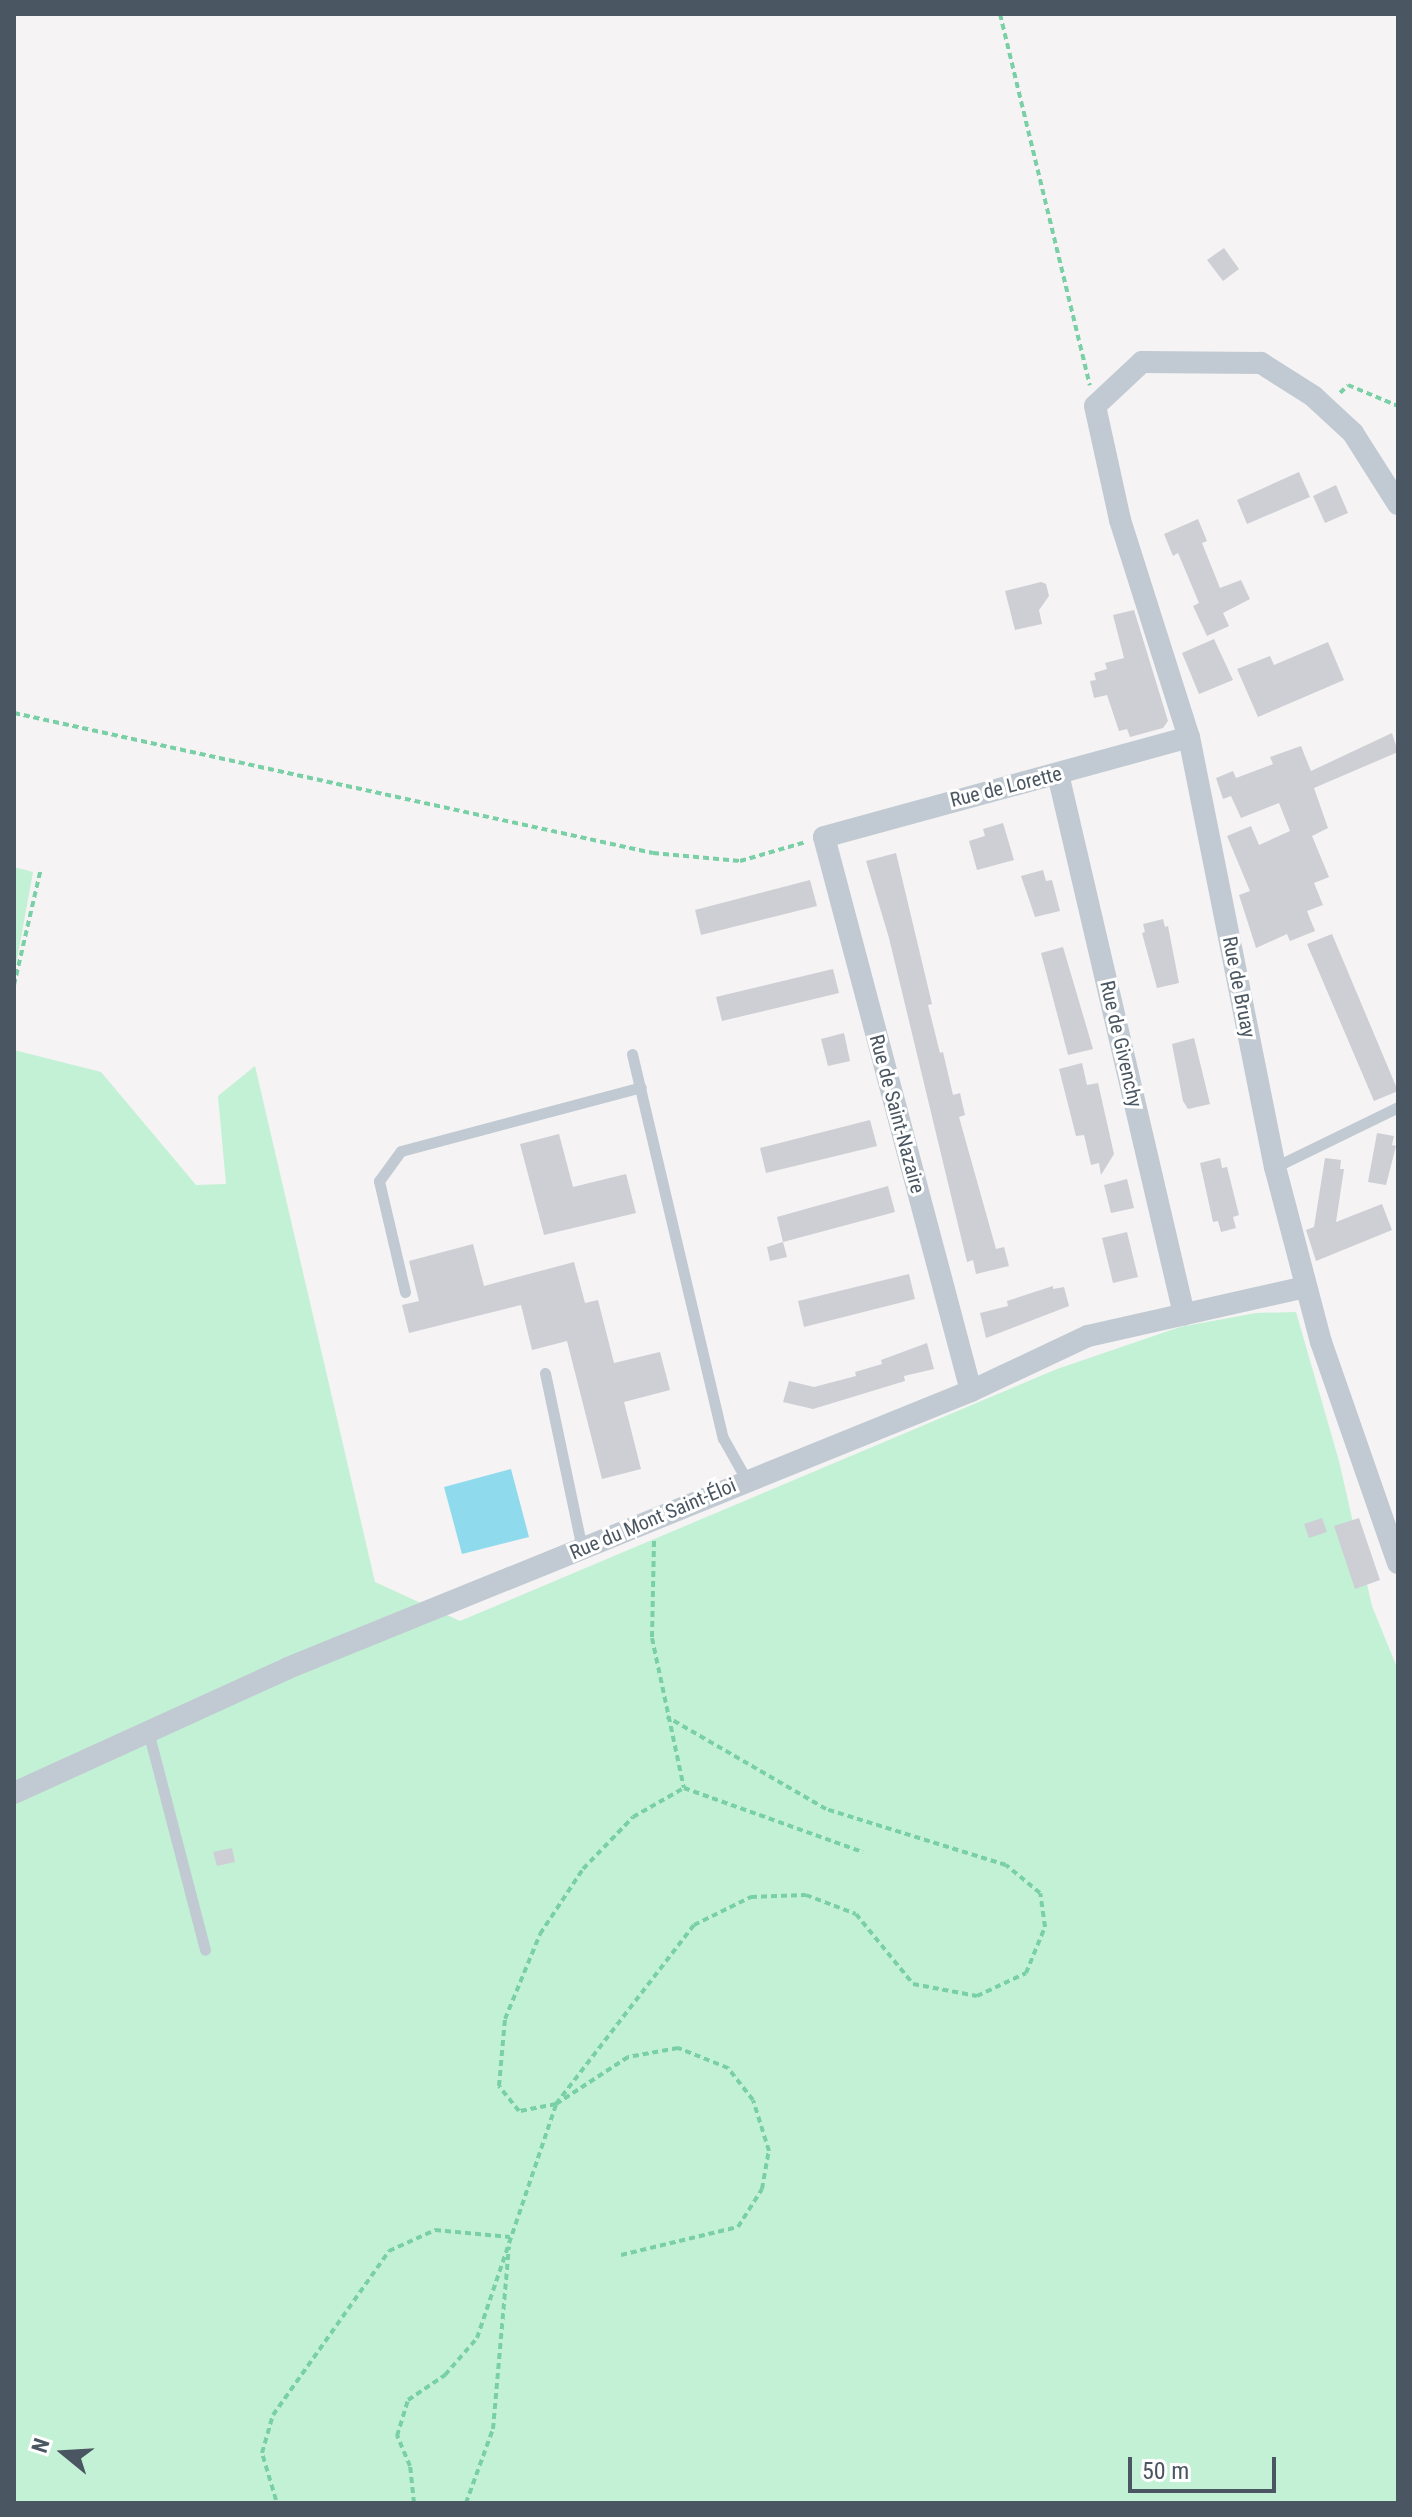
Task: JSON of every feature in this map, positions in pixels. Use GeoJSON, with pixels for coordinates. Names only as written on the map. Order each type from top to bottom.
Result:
{"type":"FeatureCollection","features":[{"type":"Feature","properties":{"kind":"street"},"geometry":{"type":"LineString","coordinates":[[1095,406],[1142,362],[1261,363],[1313,396],[1353,433],[1398,504]]}},
{"type":"Feature","properties":{"kind":"street","name":"Rue de Bruay"},"geometry":{"type":"LineString","coordinates":[[1095,406],[1120,520],[1189,737],[1275,1167],[1306,1287],[1321,1342],[1398,1563]]}},
{"type":"Feature","properties":{"kind":"street","name":"Rue de Lorette"},"geometry":{"type":"LineString","coordinates":[[824,837],[1189,737]]}},
{"type":"Feature","properties":{"kind":"street","name":"Rue de Givenchy"},"geometry":{"type":"LineString","coordinates":[[1058,774],[1184,1314]]}},
{"type":"Feature","properties":{"kind":"street","name":"Rue de Saint-Nazaire"},"geometry":{"type":"LineString","coordinates":[[824,837],[971,1391]]}},
{"type":"Feature","properties":{"kind":"street","name":"Rue du Mont Saint-Éloi"},"geometry":{"type":"LineString","coordinates":[[14,1793],[288,1668],[746,1479],[971,1391],[1088,1336],[1306,1287]]}},
{"type":"Feature","properties":{"kind":"lane"},"geometry":{"type":"LineString","coordinates":[[632,1054],[723,1438],[746,1479]]}},
{"type":"Feature","properties":{"kind":"lane"},"geometry":{"type":"LineString","coordinates":[[405,1292],[379,1181],[401,1151],[641,1087]]}},
{"type":"Feature","properties":{"kind":"lane"},"geometry":{"type":"LineString","coordinates":[[1275,1167],[1398,1107]]}},
{"type":"Feature","properties":{"kind":"lane"},"geometry":{"type":"LineString","coordinates":[[545,1373],[582,1548]]}},
{"type":"Feature","properties":{"kind":"lane"},"geometry":{"type":"LineString","coordinates":[[148,1731],[205,1950]]}},
{"type":"Feature","properties":{"kind":"path"},"geometry":{"type":"LineString","coordinates":[[1000,14],[1095,406]]}},
{"type":"Feature","properties":{"kind":"path"},"geometry":{"type":"LineString","coordinates":[[1313,396],[1336,398],[1348,385],[1398,406]]}},
{"type":"Feature","properties":{"kind":"path"},"geometry":{"type":"LineString","coordinates":[[14,713],[653,853],[740,861],[824,837]]}},
{"type":"Feature","properties":{"kind":"path"},"geometry":{"type":"LineString","coordinates":[[14,985],[41,868]]}},
{"type":"Feature","properties":{"kind":"path"},"geometry":{"type":"LineString","coordinates":[[654,1518],[652,1638],[684,1788]]}},
{"type":"Feature","properties":{"kind":"path"},"geometry":{"type":"LineString","coordinates":[[414,2503],[410,2466],[397,2436],[408,2400],[445,2375],[477,2338],[556,2104],[694,1925],[751,1897],[806,1895],[856,1914],[913,1984],[977,1996],[1026,1973],[1045,1927],[1040,1893],[1006,1865],[826,1809],[667,1717]]}},
{"type":"Feature","properties":{"kind":"path"},"geometry":{"type":"LineString","coordinates":[[621,2255],[738,2227],[762,2189],[769,2151],[753,2100],[728,2068],[678,2048],[628,2057],[556,2104],[519,2111],[499,2086],[505,2019],[540,1934],[583,1869],[633,1817],[684,1788],[863,1852]]}},
{"type":"Feature","properties":{"kind":"path"},"geometry":{"type":"LineString","coordinates":[[276,2500],[262,2453],[273,2415],[389,2251],[435,2230],[510,2237]]}},
{"type":"Feature","properties":{"kind":"path"},"geometry":{"type":"LineString","coordinates":[[466,2503],[493,2429],[510,2237]]}},
{"type":"Feature","properties":{"kind":"green space"},"geometry":{"type":"Polygon","coordinates":[[[14,867],[33,872],[14,976],[14,867]]]}},
{"type":"Feature","properties":{"kind":"green space"},"geometry":{"type":"Polygon","coordinates":[[[14,1050],[101,1072],[196,1185],[226,1184],[218,1096],[255,1066],[375,1582],[460,1621],[1057,1369],[1180,1327],[1256,1313],[1296,1312],[1339,1461],[1372,1606],[1398,1670],[1398,2503],[14,2503],[14,1050]]]}},
{"type":"Feature","properties":{"kind":"water"},"geometry":{"type":"Polygon","coordinates":[[[511,1469],[529,1537],[462,1554],[444,1487],[511,1469]]]}},
{"type":"Feature","properties":{"kind":"building"},"geometry":{"type":"Polygon","coordinates":[[[1224,248],[1239,269],[1223,281],[1207,260],[1224,248]]]}},
{"type":"Feature","properties":{"kind":"building"},"geometry":{"type":"Polygon","coordinates":[[[1299,472],[1310,497],[1247,524],[1237,500],[1299,472]]]}},
{"type":"Feature","properties":{"kind":"building"},"geometry":{"type":"Polygon","coordinates":[[[1336,485],[1348,513],[1325,523],[1313,496],[1336,485]]]}},
{"type":"Feature","properties":{"kind":"building"},"geometry":{"type":"Polygon","coordinates":[[[1198,519],[1207,541],[1202,543],[1220,588],[1241,580],[1250,599],[1223,613],[1229,626],[1207,636],[1193,606],[1199,603],[1178,553],[1173,556],[1164,534],[1198,519]]]}},
{"type":"Feature","properties":{"kind":"building"},"geometry":{"type":"Polygon","coordinates":[[[1041,582],[1046,584],[1049,596],[1039,610],[1042,624],[1015,630],[1005,591],[1041,582]]]}},
{"type":"Feature","properties":{"kind":"building"},"geometry":{"type":"Polygon","coordinates":[[[1134,610],[1168,721],[1163,728],[1130,737],[1127,729],[1119,731],[1107,695],[1094,698],[1090,681],[1096,680],[1094,673],[1107,669],[1105,663],[1124,658],[1113,615],[1134,610]]]}},
{"type":"Feature","properties":{"kind":"building"},"geometry":{"type":"Polygon","coordinates":[[[1214,639],[1233,680],[1199,694],[1182,653],[1214,639]]]}},
{"type":"Feature","properties":{"kind":"building"},"geometry":{"type":"Polygon","coordinates":[[[1328,642],[1344,680],[1258,717],[1237,669],[1270,656],[1274,665],[1328,642]]]}},
{"type":"Feature","properties":{"kind":"building"},"geometry":{"type":"Polygon","coordinates":[[[1392,733],[1398,752],[1314,788],[1328,828],[1312,836],[1329,877],[1314,883],[1323,905],[1307,911],[1315,931],[1290,941],[1287,934],[1256,948],[1239,895],[1250,891],[1227,836],[1251,826],[1259,845],[1290,831],[1279,803],[1241,818],[1231,796],[1223,799],[1216,778],[1233,771],[1236,778],[1273,764],[1270,757],[1301,746],[1311,771],[1392,733]]]}},
{"type":"Feature","properties":{"kind":"building"},"geometry":{"type":"Polygon","coordinates":[[[1003,823],[1014,860],[977,870],[969,841],[985,836],[983,829],[1003,823]]]}},
{"type":"Feature","properties":{"kind":"building"},"geometry":{"type":"Polygon","coordinates":[[[896,853],[932,1004],[928,1005],[940,1053],[943,1052],[953,1095],[960,1093],[965,1115],[959,1117],[996,1249],[1004,1247],[1009,1266],[976,1274],[973,1260],[967,1262],[889,938],[866,861],[896,853]]]}},
{"type":"Feature","properties":{"kind":"building"},"geometry":{"type":"Polygon","coordinates":[[[1043,870],[1046,881],[1052,880],[1060,911],[1035,917],[1021,876],[1043,870]]]}},
{"type":"Feature","properties":{"kind":"building"},"geometry":{"type":"Polygon","coordinates":[[[810,880],[817,906],[701,935],[695,910],[810,880]]]}},
{"type":"Feature","properties":{"kind":"building"},"geometry":{"type":"Polygon","coordinates":[[[1163,919],[1165,927],[1168,926],[1179,983],[1157,988],[1142,933],[1145,932],[1143,924],[1163,919]]]}},
{"type":"Feature","properties":{"kind":"building"},"geometry":{"type":"Polygon","coordinates":[[[1332,934],[1398,1091],[1374,1101],[1307,944],[1332,934]]]}},
{"type":"Feature","properties":{"kind":"building"},"geometry":{"type":"Polygon","coordinates":[[[1063,947],[1093,1049],[1068,1055],[1041,953],[1063,947]]]}},
{"type":"Feature","properties":{"kind":"building"},"geometry":{"type":"Polygon","coordinates":[[[833,969],[839,993],[722,1021],[716,997],[833,969]]]}},
{"type":"Feature","properties":{"kind":"building"},"geometry":{"type":"Polygon","coordinates":[[[844,1033],[850,1061],[828,1066],[821,1039],[844,1033]]]}},
{"type":"Feature","properties":{"kind":"building"},"geometry":{"type":"Polygon","coordinates":[[[1194,1038],[1210,1104],[1188,1109],[1183,1101],[1172,1044],[1194,1038]]]}},
{"type":"Feature","properties":{"kind":"building"},"geometry":{"type":"Polygon","coordinates":[[[1082,1063],[1087,1085],[1098,1083],[1114,1154],[1101,1175],[1099,1163],[1091,1165],[1084,1135],[1076,1136],[1059,1069],[1082,1063]]]}},
{"type":"Feature","properties":{"kind":"building"},"geometry":{"type":"Polygon","coordinates":[[[870,1120],[877,1146],[766,1173],[760,1148],[870,1120]]]}},
{"type":"Feature","properties":{"kind":"building"},"geometry":{"type":"Polygon","coordinates":[[[1377,1133],[1394,1136],[1392,1145],[1396,1146],[1386,1185],[1368,1182],[1377,1133]]]}},
{"type":"Feature","properties":{"kind":"building"},"geometry":{"type":"Polygon","coordinates":[[[559,1134],[573,1187],[626,1174],[636,1213],[544,1235],[520,1144],[559,1134]]]}},
{"type":"Feature","properties":{"kind":"building"},"geometry":{"type":"Polygon","coordinates":[[[1220,1158],[1222,1168],[1227,1167],[1239,1215],[1233,1217],[1236,1228],[1221,1232],[1218,1221],[1213,1222],[1200,1163],[1220,1158]]]}},
{"type":"Feature","properties":{"kind":"building"},"geometry":{"type":"Polygon","coordinates":[[[1325,1158],[1341,1160],[1340,1169],[1344,1169],[1336,1222],[1382,1204],[1392,1230],[1316,1261],[1306,1230],[1314,1227],[1325,1158]]]}},
{"type":"Feature","properties":{"kind":"building"},"geometry":{"type":"Polygon","coordinates":[[[1127,1179],[1134,1208],[1111,1213],[1104,1185],[1127,1179]]]}},
{"type":"Feature","properties":{"kind":"building"},"geometry":{"type":"Polygon","coordinates":[[[888,1186],[895,1212],[783,1242],[777,1217],[888,1186]]]}},
{"type":"Feature","properties":{"kind":"building"},"geometry":{"type":"Polygon","coordinates":[[[1127,1232],[1138,1277],[1113,1283],[1102,1238],[1127,1232]]]}},
{"type":"Feature","properties":{"kind":"building"},"geometry":{"type":"Polygon","coordinates":[[[783,1242],[787,1257],[770,1261],[767,1247],[783,1242]]]}},
{"type":"Feature","properties":{"kind":"building"},"geometry":{"type":"Polygon","coordinates":[[[473,1244],[484,1286],[574,1262],[585,1303],[598,1300],[614,1363],[660,1352],[670,1390],[624,1402],[641,1469],[602,1479],[567,1341],[532,1350],[521,1305],[409,1333],[402,1305],[419,1301],[409,1261],[473,1244]]]}},
{"type":"Feature","properties":{"kind":"building"},"geometry":{"type":"Polygon","coordinates":[[[909,1274],[915,1299],[804,1327],[798,1301],[909,1274]]]}},
{"type":"Feature","properties":{"kind":"building"},"geometry":{"type":"Polygon","coordinates":[[[1053,1286],[1053,1289],[1064,1287],[1069,1306],[986,1338],[980,1313],[1008,1306],[1007,1301],[1053,1286]]]}},
{"type":"Feature","properties":{"kind":"building"},"geometry":{"type":"Polygon","coordinates":[[[927,1343],[934,1369],[904,1376],[905,1381],[813,1409],[783,1402],[789,1381],[814,1387],[856,1376],[855,1372],[882,1364],[881,1360],[927,1343]]]}},
{"type":"Feature","properties":{"kind":"building"},"geometry":{"type":"Polygon","coordinates":[[[1322,1518],[1327,1532],[1309,1538],[1304,1524],[1322,1518]]]}},
{"type":"Feature","properties":{"kind":"building"},"geometry":{"type":"Polygon","coordinates":[[[1359,1518],[1380,1580],[1355,1589],[1334,1526],[1359,1518]]]}},
{"type":"Feature","properties":{"kind":"building"},"geometry":{"type":"Polygon","coordinates":[[[232,1848],[235,1862],[217,1866],[213,1852],[232,1848]]]}}]}
